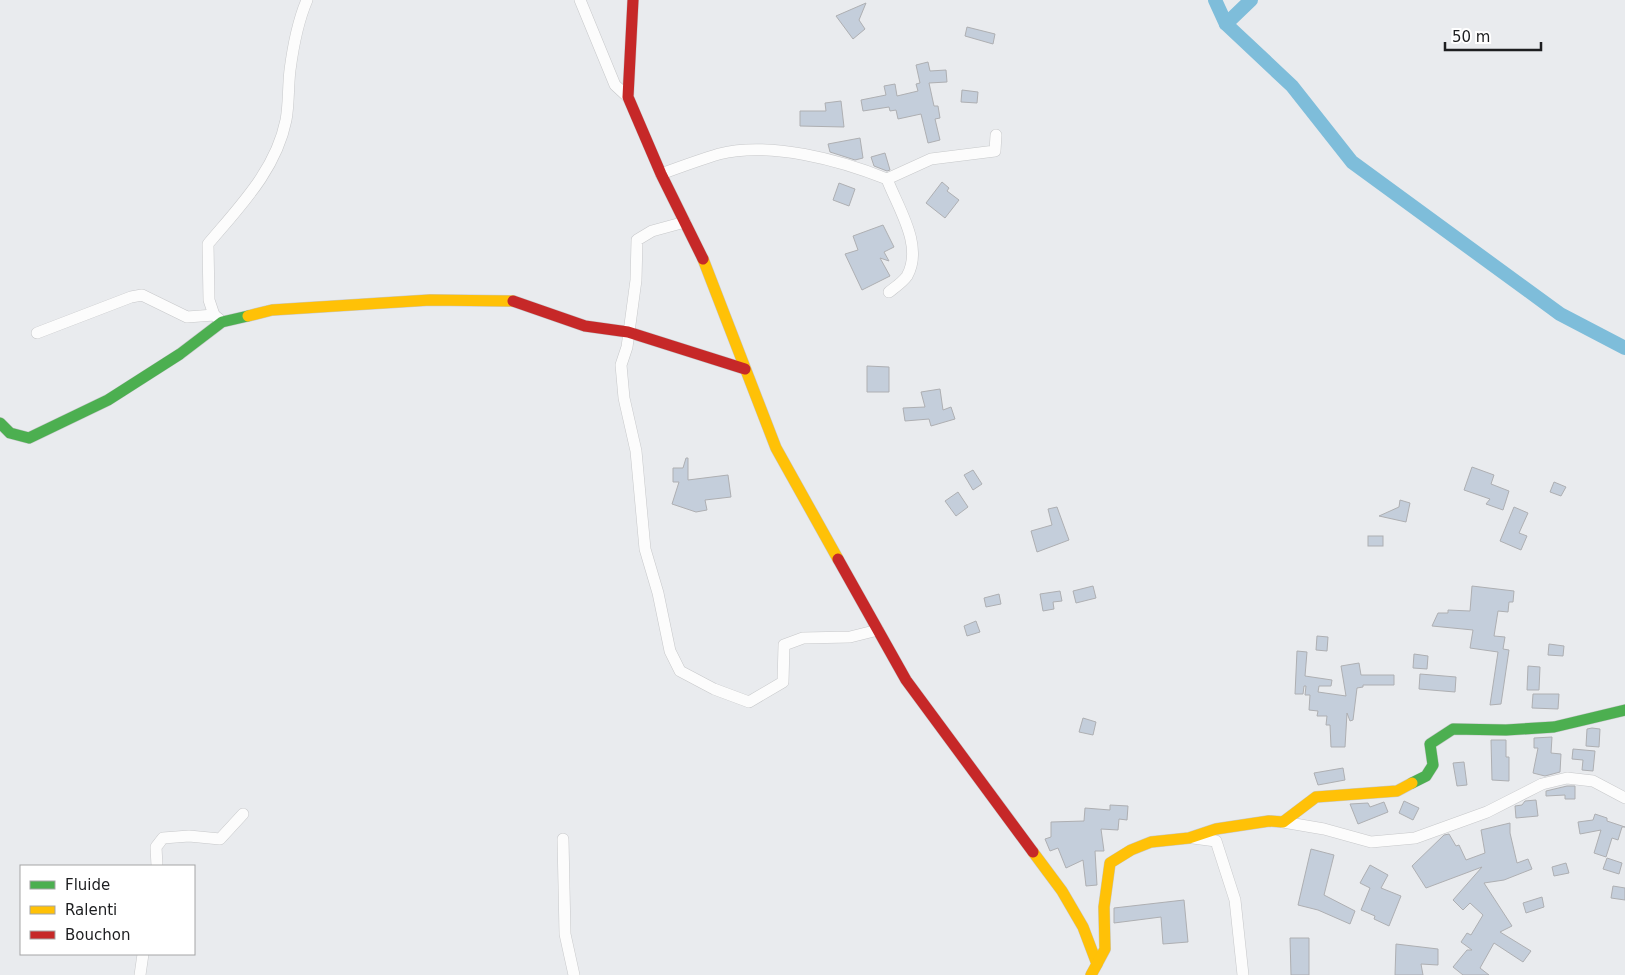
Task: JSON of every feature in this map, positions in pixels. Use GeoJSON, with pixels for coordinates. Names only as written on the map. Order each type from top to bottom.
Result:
{"type":"FeatureCollection","features":[{"type":"Feature","properties":{"kind":"street"},"geometry":{"type":"LineString","coordinates":[[218,318],[209,300],[208,244],[256,188],[270,162],[286,120],[290,69],[302,11],[307,0]]}},
{"type":"Feature","properties":{"kind":"street"},"geometry":{"type":"LineString","coordinates":[[580,0],[615,84],[628,97],[661,174],[702,256],[776,448],[906,680],[1062,891],[1083,927],[1097,964]]}},
{"type":"Feature","properties":{"kind":"street"},"geometry":{"type":"LineString","coordinates":[[628,97],[633,0]]}},
{"type":"Feature","properties":{"kind":"street"},"geometry":{"type":"LineString","coordinates":[[887,179],[931,159],[995,152],[996,135]]}},
{"type":"Feature","properties":{"kind":"street"},"geometry":{"type":"LineString","coordinates":[[661,174],[721,154],[770,150],[819,157],[857,167],[887,179],[904,220],[913,251],[906,277],[889,292]]}},
{"type":"Feature","properties":{"kind":"street"},"geometry":{"type":"LineString","coordinates":[[685,222],[652,230],[638,240],[636,280],[626,347],[621,365],[624,398],[636,451],[645,549],[658,593],[670,651],[680,671],[714,689],[749,702],[783,682],[784,645],[802,638],[850,637],[878,630]]}},
{"type":"Feature","properties":{"kind":"street"},"geometry":{"type":"LineString","coordinates":[[37,333],[131,297],[142,295],[187,317],[218,318],[272,310],[430,300],[509,300],[585,326],[628,332],[745,370]]}},
{"type":"Feature","properties":{"kind":"street"},"geometry":{"type":"LineString","coordinates":[[0,423],[10,433],[29,438],[108,400],[180,354],[218,318]]}},
{"type":"Feature","properties":{"kind":"street"},"geometry":{"type":"LineString","coordinates":[[1283,822],[1303,809],[1316,797],[1397,791],[1426,776],[1433,765],[1430,744],[1453,729],[1506,730],[1554,727],[1625,710]]}},
{"type":"Feature","properties":{"kind":"street"},"geometry":{"type":"LineString","coordinates":[[1189,838],[1216,829],[1269,821],[1324,829],[1371,842],[1416,838],[1487,812],[1542,784],[1567,778],[1593,781],[1625,798]]}},
{"type":"Feature","properties":{"kind":"street"},"geometry":{"type":"LineString","coordinates":[[157,865],[156,847],[162,838],[189,836],[220,838],[243,814]]}},
{"type":"Feature","properties":{"kind":"street"},"geometry":{"type":"LineString","coordinates":[[1091,975],[1105,949],[1104,907],[1110,863],[1130,850],[1151,842],[1189,838],[1216,841],[1235,900],[1243,975]]}},
{"type":"Feature","properties":{"kind":"street"},"geometry":{"type":"LineString","coordinates":[[563,839],[565,934],[574,975]]}},
{"type":"Feature","properties":{"kind":"street"},"geometry":{"type":"LineString","coordinates":[[140,975],[143,955]]}},
{"type":"Feature","properties":{"kind":"building"},"geometry":{"type":"Polygon","coordinates":[[[866,3],[859,20],[865,29],[853,39],[836,16],[866,3]]]}},
{"type":"Feature","properties":{"kind":"building"},"geometry":{"type":"Polygon","coordinates":[[[967,27],[995,34],[993,44],[965,36],[967,27]]]}},
{"type":"Feature","properties":{"kind":"building"},"geometry":{"type":"Polygon","coordinates":[[[928,62],[930,71],[946,70],[947,82],[929,83],[934,106],[938,106],[940,118],[935,119],[940,140],[928,143],[921,114],[898,119],[896,110],[890,111],[889,107],[863,111],[861,100],[886,95],[884,86],[895,84],[897,96],[918,91],[916,84],[920,83],[916,65],[928,62]]]}},
{"type":"Feature","properties":{"kind":"building"},"geometry":{"type":"Polygon","coordinates":[[[962,90],[978,92],[977,103],[961,102],[962,90]]]}},
{"type":"Feature","properties":{"kind":"building"},"geometry":{"type":"Polygon","coordinates":[[[841,101],[844,127],[800,126],[800,111],[826,111],[825,103],[841,101]]]}},
{"type":"Feature","properties":{"kind":"building"},"geometry":{"type":"Polygon","coordinates":[[[860,138],[863,158],[855,160],[830,152],[828,144],[860,138]]]}},
{"type":"Feature","properties":{"kind":"building"},"geometry":{"type":"Polygon","coordinates":[[[885,153],[890,170],[887,171],[874,166],[871,157],[885,153]]]}},
{"type":"Feature","properties":{"kind":"building"},"geometry":{"type":"Polygon","coordinates":[[[942,182],[949,188],[947,191],[959,200],[945,218],[926,203],[942,182]]]}},
{"type":"Feature","properties":{"kind":"building"},"geometry":{"type":"Polygon","coordinates":[[[839,183],[855,189],[849,206],[833,200],[839,183]]]}},
{"type":"Feature","properties":{"kind":"building"},"geometry":{"type":"Polygon","coordinates":[[[883,225],[894,247],[884,252],[889,261],[880,258],[890,276],[862,290],[845,254],[858,250],[853,236],[883,225]]]}},
{"type":"Feature","properties":{"kind":"building"},"geometry":{"type":"Polygon","coordinates":[[[867,366],[889,367],[889,392],[867,392],[867,366]]]}},
{"type":"Feature","properties":{"kind":"building"},"geometry":{"type":"Polygon","coordinates":[[[940,389],[943,410],[951,407],[955,419],[931,426],[929,419],[905,421],[903,408],[925,407],[921,392],[940,389]]]}},
{"type":"Feature","properties":{"kind":"building"},"geometry":{"type":"Polygon","coordinates":[[[686,458],[688,458],[688,480],[728,475],[731,497],[705,500],[707,510],[696,512],[672,504],[679,482],[673,482],[673,468],[683,468],[686,458]]]}},
{"type":"Feature","properties":{"kind":"building"},"geometry":{"type":"Polygon","coordinates":[[[1472,467],[1494,475],[1491,484],[1509,491],[1503,510],[1486,504],[1490,499],[1464,490],[1472,467]]]}},
{"type":"Feature","properties":{"kind":"building"},"geometry":{"type":"Polygon","coordinates":[[[973,470],[982,484],[973,490],[964,475],[973,470]]]}},
{"type":"Feature","properties":{"kind":"building"},"geometry":{"type":"Polygon","coordinates":[[[1554,482],[1566,487],[1561,496],[1550,492],[1554,482]]]}},
{"type":"Feature","properties":{"kind":"building"},"geometry":{"type":"Polygon","coordinates":[[[958,492],[968,507],[956,516],[945,501],[958,492]]]}},
{"type":"Feature","properties":{"kind":"building"},"geometry":{"type":"Polygon","coordinates":[[[1400,500],[1410,503],[1406,522],[1379,516],[1399,507],[1400,500]]]}},
{"type":"Feature","properties":{"kind":"building"},"geometry":{"type":"Polygon","coordinates":[[[1057,507],[1069,540],[1037,552],[1031,531],[1052,525],[1048,509],[1057,507]]]}},
{"type":"Feature","properties":{"kind":"building"},"geometry":{"type":"Polygon","coordinates":[[[1514,507],[1528,513],[1519,533],[1527,536],[1521,550],[1500,541],[1514,507]]]}},
{"type":"Feature","properties":{"kind":"building"},"geometry":{"type":"Polygon","coordinates":[[[1368,536],[1383,536],[1383,546],[1368,546],[1368,536]]]}},
{"type":"Feature","properties":{"kind":"building"},"geometry":{"type":"Polygon","coordinates":[[[1093,586],[1096,598],[1076,603],[1073,591],[1093,586]]]}},
{"type":"Feature","properties":{"kind":"building"},"geometry":{"type":"Polygon","coordinates":[[[1472,586],[1514,591],[1513,602],[1509,602],[1508,612],[1498,611],[1494,636],[1505,637],[1503,649],[1509,650],[1501,704],[1490,705],[1498,652],[1470,648],[1473,630],[1432,626],[1438,613],[1448,613],[1448,610],[1470,611],[1472,586]]]}},
{"type":"Feature","properties":{"kind":"building"},"geometry":{"type":"Polygon","coordinates":[[[1060,591],[1062,601],[1053,602],[1054,609],[1043,611],[1040,594],[1060,591]]]}},
{"type":"Feature","properties":{"kind":"building"},"geometry":{"type":"Polygon","coordinates":[[[999,594],[1001,604],[986,607],[984,598],[999,594]]]}},
{"type":"Feature","properties":{"kind":"building"},"geometry":{"type":"Polygon","coordinates":[[[976,621],[980,632],[967,636],[964,626],[976,621]]]}},
{"type":"Feature","properties":{"kind":"building"},"geometry":{"type":"Polygon","coordinates":[[[1317,636],[1328,637],[1327,651],[1316,650],[1317,636]]]}},
{"type":"Feature","properties":{"kind":"building"},"geometry":{"type":"Polygon","coordinates":[[[1549,644],[1564,646],[1563,656],[1548,655],[1549,644]]]}},
{"type":"Feature","properties":{"kind":"building"},"geometry":{"type":"Polygon","coordinates":[[[1297,651],[1307,652],[1305,676],[1332,680],[1331,686],[1319,686],[1318,692],[1346,696],[1341,666],[1359,663],[1361,675],[1394,675],[1394,685],[1363,685],[1363,687],[1357,688],[1353,720],[1350,721],[1347,713],[1345,747],[1331,747],[1330,725],[1326,725],[1327,716],[1317,716],[1318,711],[1309,710],[1310,695],[1305,695],[1306,686],[1304,686],[1303,694],[1295,694],[1297,651]]]}},
{"type":"Feature","properties":{"kind":"building"},"geometry":{"type":"Polygon","coordinates":[[[1414,654],[1428,656],[1427,669],[1413,668],[1414,654]]]}},
{"type":"Feature","properties":{"kind":"building"},"geometry":{"type":"Polygon","coordinates":[[[1528,666],[1540,667],[1539,690],[1527,690],[1528,666]]]}},
{"type":"Feature","properties":{"kind":"building"},"geometry":{"type":"Polygon","coordinates":[[[1420,674],[1456,677],[1455,692],[1419,689],[1420,674]]]}},
{"type":"Feature","properties":{"kind":"building"},"geometry":{"type":"Polygon","coordinates":[[[1533,694],[1559,694],[1558,709],[1532,708],[1533,694]]]}},
{"type":"Feature","properties":{"kind":"building"},"geometry":{"type":"Polygon","coordinates":[[[1083,718],[1096,722],[1093,735],[1079,732],[1083,718]]]}},
{"type":"Feature","properties":{"kind":"building"},"geometry":{"type":"Polygon","coordinates":[[[1587,729],[1600,729],[1599,747],[1586,746],[1587,729]]]}},
{"type":"Feature","properties":{"kind":"building"},"geometry":{"type":"Polygon","coordinates":[[[1552,737],[1551,753],[1561,754],[1560,772],[1545,776],[1533,773],[1538,748],[1534,748],[1534,738],[1552,737]]]}},
{"type":"Feature","properties":{"kind":"building"},"geometry":{"type":"Polygon","coordinates":[[[1491,740],[1506,740],[1506,757],[1509,757],[1509,781],[1492,780],[1491,740]]]}},
{"type":"Feature","properties":{"kind":"building"},"geometry":{"type":"Polygon","coordinates":[[[1573,749],[1595,751],[1593,771],[1582,770],[1583,760],[1572,759],[1573,749]]]}},
{"type":"Feature","properties":{"kind":"building"},"geometry":{"type":"Polygon","coordinates":[[[1464,762],[1467,785],[1457,786],[1453,763],[1464,762]]]}},
{"type":"Feature","properties":{"kind":"building"},"geometry":{"type":"Polygon","coordinates":[[[1343,768],[1345,780],[1318,785],[1314,773],[1343,768]]]}},
{"type":"Feature","properties":{"kind":"building"},"geometry":{"type":"Polygon","coordinates":[[[1575,786],[1575,799],[1565,799],[1565,795],[1546,796],[1546,791],[1575,786]]]}},
{"type":"Feature","properties":{"kind":"building"},"geometry":{"type":"Polygon","coordinates":[[[1536,800],[1538,816],[1516,818],[1515,806],[1522,805],[1525,801],[1536,800]]]}},
{"type":"Feature","properties":{"kind":"building"},"geometry":{"type":"Polygon","coordinates":[[[1404,801],[1419,808],[1413,820],[1399,813],[1404,801]]]}},
{"type":"Feature","properties":{"kind":"building"},"geometry":{"type":"Polygon","coordinates":[[[1384,802],[1388,812],[1358,824],[1350,804],[1368,803],[1370,807],[1384,802]]]}},
{"type":"Feature","properties":{"kind":"building"},"geometry":{"type":"Polygon","coordinates":[[[1110,805],[1128,806],[1127,820],[1119,819],[1118,830],[1101,829],[1104,851],[1095,851],[1097,885],[1086,886],[1083,860],[1066,868],[1058,848],[1050,851],[1045,839],[1051,837],[1051,822],[1084,821],[1085,808],[1110,810],[1110,805]]]}},
{"type":"Feature","properties":{"kind":"building"},"geometry":{"type":"Polygon","coordinates":[[[1595,814],[1607,818],[1607,821],[1625,827],[1622,827],[1618,840],[1612,838],[1606,857],[1594,853],[1601,830],[1580,834],[1578,822],[1593,820],[1595,814]]]}},
{"type":"Feature","properties":{"kind":"building"},"geometry":{"type":"Polygon","coordinates":[[[1510,823],[1510,833],[1517,863],[1528,859],[1532,869],[1504,880],[1484,883],[1512,926],[1500,932],[1531,951],[1523,962],[1494,943],[1480,968],[1489,975],[1463,975],[1453,967],[1467,950],[1472,950],[1461,942],[1467,933],[1471,935],[1483,915],[1470,903],[1463,910],[1453,900],[1482,867],[1426,888],[1412,866],[1444,835],[1449,834],[1456,846],[1459,845],[1466,860],[1485,853],[1481,830],[1510,823]]]}},
{"type":"Feature","properties":{"kind":"building"},"geometry":{"type":"Polygon","coordinates":[[[1311,849],[1334,855],[1324,895],[1355,911],[1350,924],[1318,910],[1298,905],[1311,849]]]}},
{"type":"Feature","properties":{"kind":"building"},"geometry":{"type":"Polygon","coordinates":[[[1607,858],[1622,863],[1619,874],[1603,869],[1607,858]]]}},
{"type":"Feature","properties":{"kind":"building"},"geometry":{"type":"Polygon","coordinates":[[[1566,863],[1569,873],[1554,876],[1552,867],[1566,863]]]}},
{"type":"Feature","properties":{"kind":"building"},"geometry":{"type":"Polygon","coordinates":[[[1370,865],[1388,875],[1381,888],[1401,896],[1389,926],[1374,919],[1375,916],[1361,910],[1370,888],[1360,883],[1370,865]]]}},
{"type":"Feature","properties":{"kind":"building"},"geometry":{"type":"Polygon","coordinates":[[[1613,886],[1625,888],[1625,900],[1611,898],[1613,886]]]}},
{"type":"Feature","properties":{"kind":"building"},"geometry":{"type":"Polygon","coordinates":[[[1542,897],[1544,907],[1526,913],[1523,903],[1542,897]]]}},
{"type":"Feature","properties":{"kind":"building"},"geometry":{"type":"Polygon","coordinates":[[[1184,900],[1188,942],[1163,944],[1161,917],[1114,923],[1114,908],[1184,900]]]}},
{"type":"Feature","properties":{"kind":"building"},"geometry":{"type":"Polygon","coordinates":[[[1290,938],[1309,938],[1309,975],[1291,975],[1290,938]]]}},
{"type":"Feature","properties":{"kind":"building"},"geometry":{"type":"Polygon","coordinates":[[[1396,944],[1438,949],[1438,965],[1421,964],[1423,975],[1395,975],[1396,944]]]}},
{"type":"Feature","properties":{"kind":"waterway"},"geometry":{"type":"LineString","coordinates":[[1215,0],[1226,24],[1292,86],[1352,162],[1560,314],[1625,348]]}},
{"type":"Feature","properties":{"kind":"waterway"},"geometry":{"type":"LineString","coordinates":[[1226,24],[1251,0]]}},
{"type":"Feature","properties":{"kind":"traffic: fast"},"geometry":{"type":"LineString","coordinates":[[0,423],[10,433],[29,438],[108,400],[180,354],[222,322],[248,316]]}},
{"type":"Feature","properties":{"kind":"traffic: fast"},"geometry":{"type":"LineString","coordinates":[[1412,783],[1426,776],[1433,765],[1430,744],[1453,729],[1506,730],[1554,727],[1625,710]]}},
{"type":"Feature","properties":{"kind":"traffic: slow"},"geometry":{"type":"LineString","coordinates":[[703,259],[776,448],[838,559]]}},
{"type":"Feature","properties":{"kind":"traffic: slow"},"geometry":{"type":"LineString","coordinates":[[248,316],[272,310],[430,300],[513,301]]}},
{"type":"Feature","properties":{"kind":"traffic: slow"},"geometry":{"type":"LineString","coordinates":[[1097,964],[1105,949],[1104,907],[1110,863],[1131,850],[1151,842],[1189,838],[1216,829],[1269,821],[1283,822],[1316,797],[1397,791],[1412,783]]}},
{"type":"Feature","properties":{"kind":"traffic: slow"},"geometry":{"type":"LineString","coordinates":[[1033,852],[1062,891],[1083,927],[1097,964],[1091,975]]}},
{"type":"Feature","properties":{"kind":"traffic: jam"},"geometry":{"type":"LineString","coordinates":[[633,0],[628,97],[661,174],[703,259]]}},
{"type":"Feature","properties":{"kind":"traffic: jam"},"geometry":{"type":"LineString","coordinates":[[513,301],[585,326],[628,332],[745,369]]}},
{"type":"Feature","properties":{"kind":"traffic: jam"},"geometry":{"type":"LineString","coordinates":[[838,559],[906,680],[1033,852]]}}]}
